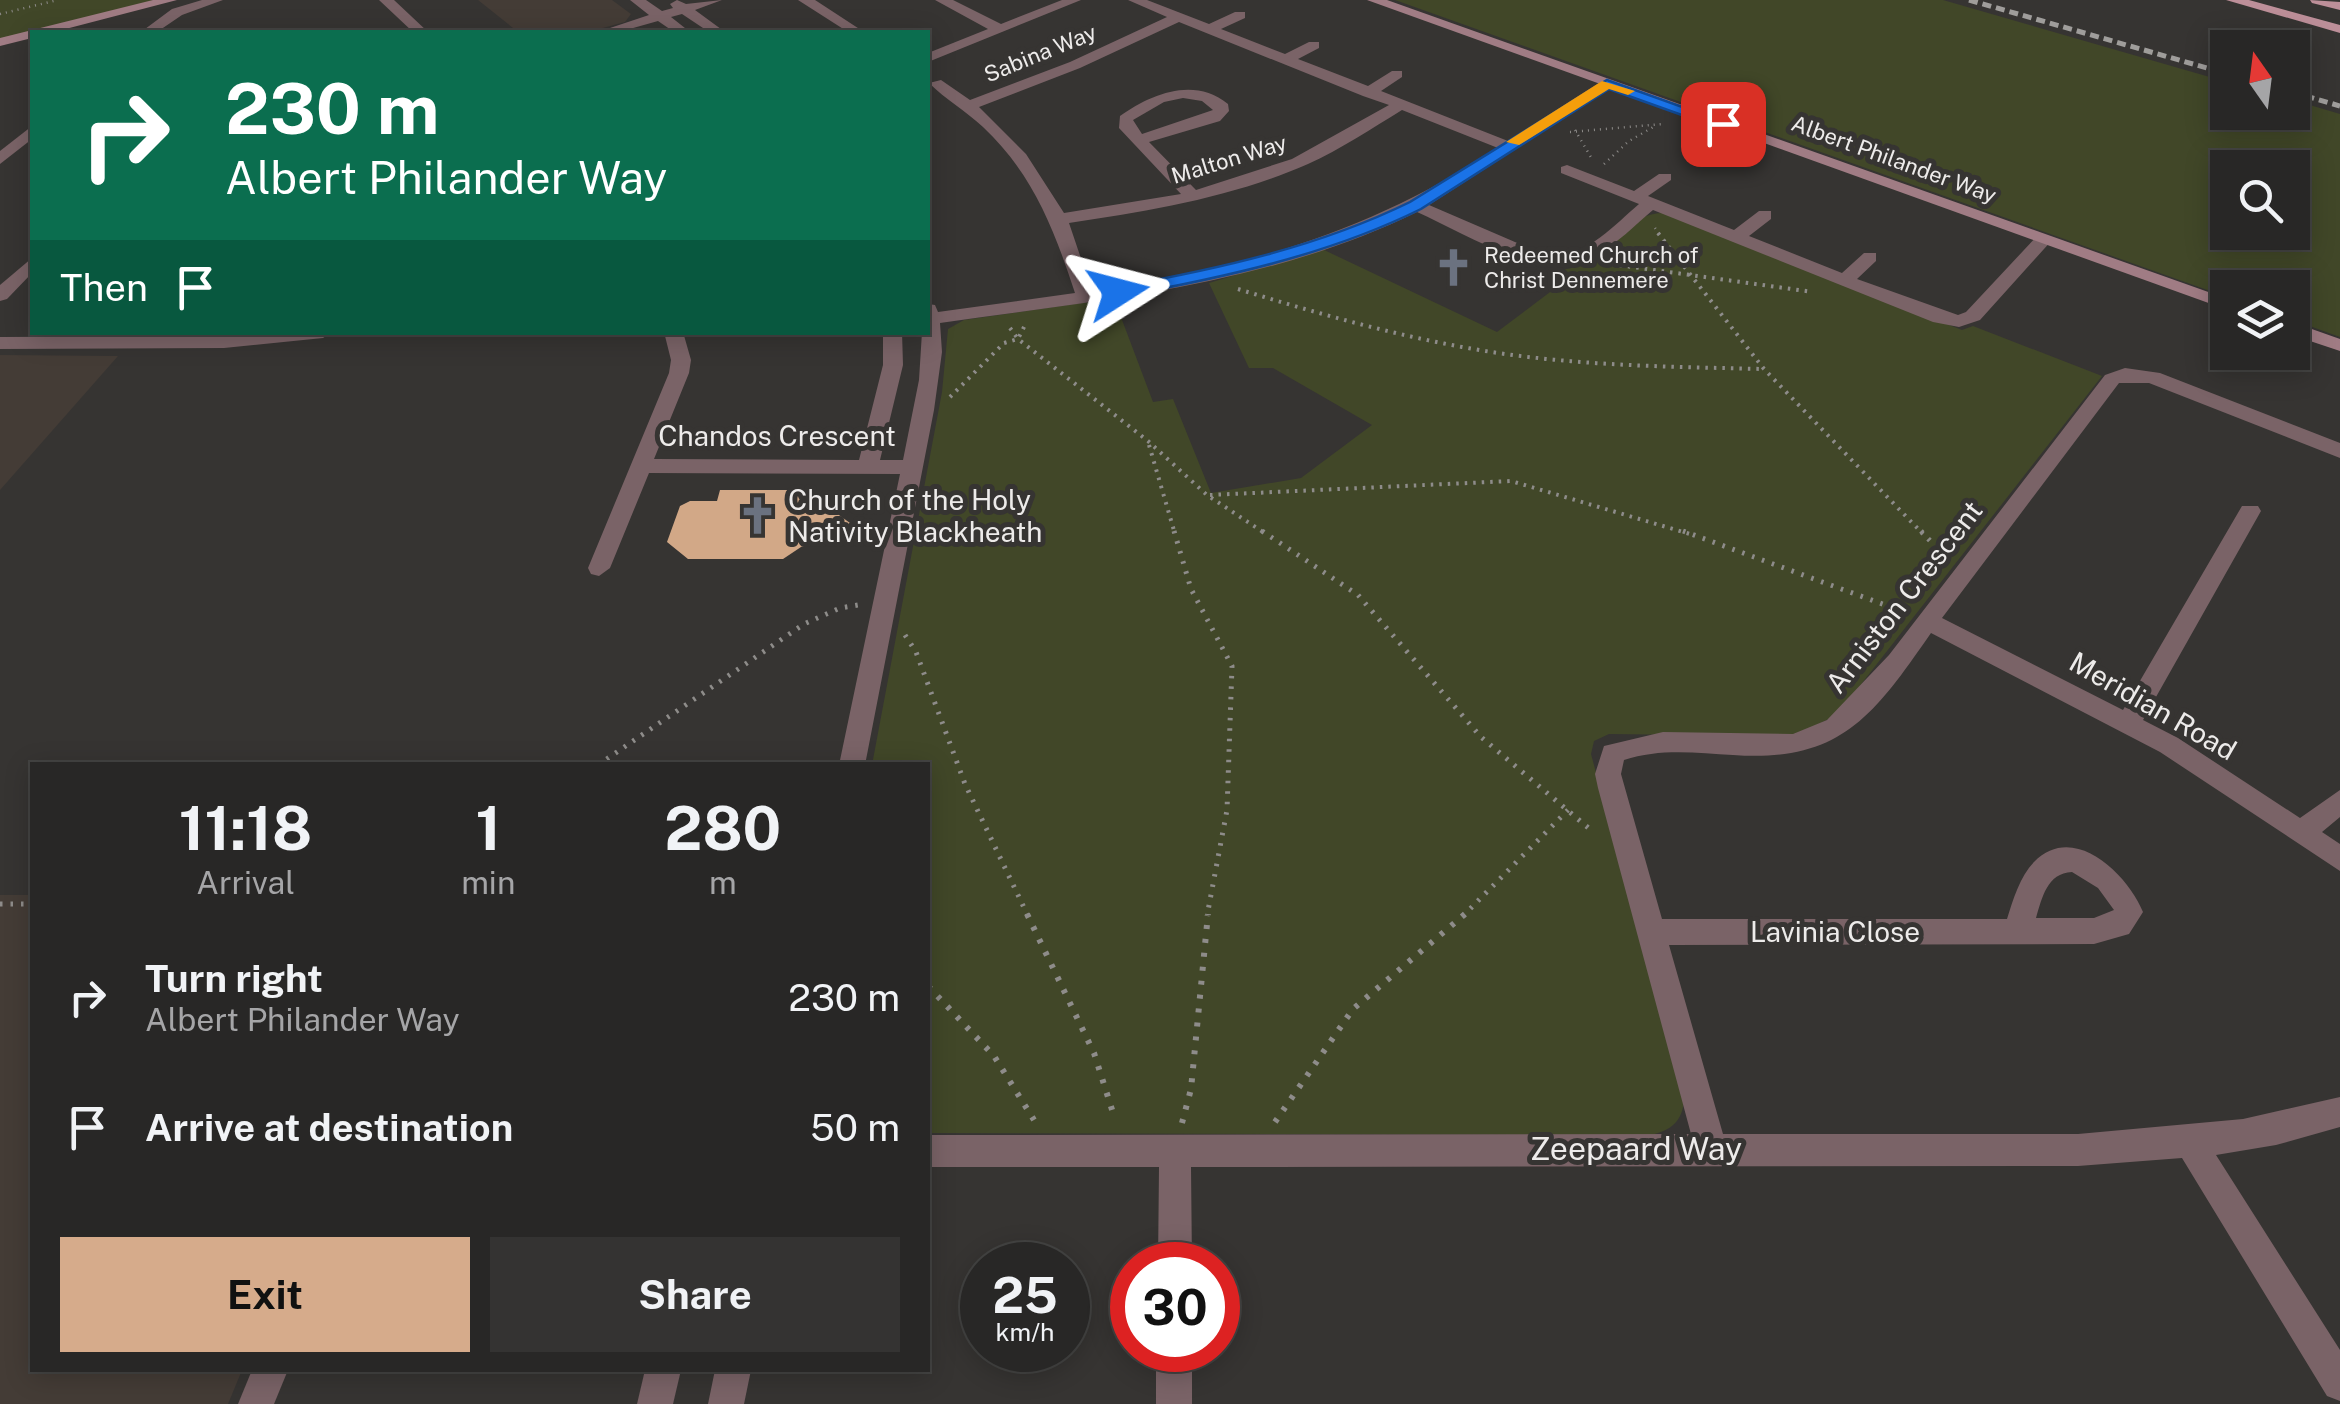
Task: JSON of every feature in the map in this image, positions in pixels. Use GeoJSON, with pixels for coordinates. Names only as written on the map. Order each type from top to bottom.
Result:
{"type":"FeatureCollection","features":[{"type":"Feature","properties":{"kind":"main road"},"geometry":{"type":"LineString","coordinates":[[2232,0],[2340,29]]}},
{"type":"Feature","properties":{"kind":"main road"},"geometry":{"type":"LineString","coordinates":[[2317,0],[2340,6]]}},
{"type":"Feature","properties":{"kind":"street"},"geometry":{"type":"LineString","coordinates":[[48,30],[170,0]]}},
{"type":"Feature","properties":{"kind":"street"},"geometry":{"type":"LineString","coordinates":[[151,30],[177,12],[216,0]]}},
{"type":"Feature","properties":{"kind":"street"},"geometry":{"type":"LineString","coordinates":[[386,0],[419,30]]}},
{"type":"Feature","properties":{"kind":"street"},"geometry":{"type":"LineString","coordinates":[[637,0],[680,30]]}},
{"type":"Feature","properties":{"kind":"street"},"geometry":{"type":"LineString","coordinates":[[643,28],[677,5],[716,0]]}},
{"type":"Feature","properties":{"kind":"street"},"geometry":{"type":"LineString","coordinates":[[805,0],[854,30]]}},
{"type":"Feature","properties":{"kind":"street"},"geometry":{"type":"LineString","coordinates":[[943,0],[1000,30]]}},
{"type":"Feature","properties":{"kind":"street"},"geometry":{"type":"LineString","coordinates":[[930,57],[1074,0]]}},
{"type":"Feature","properties":{"kind":"street"},"geometry":{"type":"LineString","coordinates":[[1135,0],[1506,146]]}},
{"type":"Feature","properties":{"kind":"street","name":"Albert Philander Way"},"geometry":{"type":"LineString","coordinates":[[1374,0],[2210,299]]}},
{"type":"Feature","properties":{"kind":"street"},"geometry":{"type":"LineString","coordinates":[[677,5],[715,30]]}},
{"type":"Feature","properties":{"kind":"street"},"geometry":{"type":"LineString","coordinates":[[1210,29],[1240,15]]}},
{"type":"Feature","properties":{"kind":"street","name":"Sabina Way"},"geometry":{"type":"LineString","coordinates":[[971,104],[1075,65],[1179,17]]}},
{"type":"Feature","properties":{"kind":"street"},"geometry":{"type":"LineString","coordinates":[[0,42],[30,34]]}},
{"type":"Feature","properties":{"kind":"street"},"geometry":{"type":"LineString","coordinates":[[1286,59],[1314,45]]}},
{"type":"Feature","properties":{"kind":"street"},"geometry":{"type":"LineString","coordinates":[[1368,92],[1397,74]]}},
{"type":"Feature","properties":{"kind":"street"},"geometry":{"type":"LineString","coordinates":[[936,83],[971,104],[1034,178],[1059,219],[1086,296]]}},
{"type":"Feature","properties":{"kind":"street"},"geometry":{"type":"LineString","coordinates":[[930,314],[996,309],[1201,278],[1348,235],[1416,206],[1607,84]]}},
{"type":"Feature","properties":{"kind":"street"},"geometry":{"type":"LineString","coordinates":[[1138,140],[1214,118],[1221,106],[1198,94],[1173,94],[1125,119],[1126,128],[1192,195]]}},
{"type":"Feature","properties":{"kind":"street","name":"Malton Way"},"geometry":{"type":"LineString","coordinates":[[1059,219],[1148,206],[1301,161],[1400,106]]}},
{"type":"Feature","properties":{"kind":"street"},"geometry":{"type":"LineString","coordinates":[[0,159],[30,133]]}},
{"type":"Feature","properties":{"kind":"street"},"geometry":{"type":"LineString","coordinates":[[1567,170],[1642,205],[1736,237],[1940,318],[1965,320],[2044,239]]}},
{"type":"Feature","properties":{"kind":"street"},"geometry":{"type":"LineString","coordinates":[[1416,206],[1548,263],[1562,264],[1578,258],[1642,205],[1665,176]]}},
{"type":"Feature","properties":{"kind":"street"},"geometry":{"type":"LineString","coordinates":[[1736,237],[1764,215]]}},
{"type":"Feature","properties":{"kind":"street"},"geometry":{"type":"LineString","coordinates":[[1845,280],[1870,256]]}},
{"type":"Feature","properties":{"kind":"street"},"geometry":{"type":"LineString","coordinates":[[0,295],[30,265]]}},
{"type":"Feature","properties":{"kind":"street"},"geometry":{"type":"LineString","coordinates":[[2310,334],[2340,345]]}},
{"type":"Feature","properties":{"kind":"street"},"geometry":{"type":"LineString","coordinates":[[0,343],[116,338],[274,340],[305,335]]}},
{"type":"Feature","properties":{"kind":"street","name":"Chandos Crescent"},"geometry":{"type":"LineString","coordinates":[[599,568],[679,373],[681,360],[674,335]]}},
{"type":"Feature","properties":{"kind":"street"},"geometry":{"type":"LineString","coordinates":[[868,466],[893,365],[892,335]]}},
{"type":"Feature","properties":{"kind":"street"},"geometry":{"type":"LineString","coordinates":[[853,762],[922,414],[928,335]]}},
{"type":"Feature","properties":{"kind":"street","name":"Arniston Crescent"},"geometry":{"type":"LineString","coordinates":[[1711,1149],[1608,774],[1613,752],[1652,744],[1781,745],[1817,738],[1849,717],[1928,621],[1963,569],[2112,379],[2120,375],[2153,377],[2340,451]]}},
{"type":"Feature","properties":{"kind":"street","name":"Chandos Crescent"},"geometry":{"type":"LineString","coordinates":[[643,466],[911,467]]}},
{"type":"Feature","properties":{"kind":"street"},"geometry":{"type":"LineString","coordinates":[[2128,723],[2250,512]]}},
{"type":"Feature","properties":{"kind":"street","name":"Meridian Road"},"geometry":{"type":"LineString","coordinates":[[1928,621],[2196,762],[2340,858]]}},
{"type":"Feature","properties":{"kind":"street"},"geometry":{"type":"LineString","coordinates":[[2302,833],[2340,801]]}},
{"type":"Feature","properties":{"kind":"street","name":"Lavinia Close"},"geometry":{"type":"LineString","coordinates":[[1654,932],[2017,931]]}},
{"type":"Feature","properties":{"kind":"street","name":"Zeepaard Way"},"geometry":{"type":"LineString","coordinates":[[930,1151],[2078,1150],[2190,1142],[2280,1130],[2340,1112]]}},
{"type":"Feature","properties":{"kind":"street"},"geometry":{"type":"LineString","coordinates":[[2190,1142],[2340,1383]]}},
{"type":"Feature","properties":{"kind":"street"},"geometry":{"type":"LineString","coordinates":[[1175,1150],[1175,1242]]}},
{"type":"Feature","properties":{"kind":"street"},"geometry":{"type":"LineString","coordinates":[[256,1404],[269,1372]]}},
{"type":"Feature","properties":{"kind":"street"},"geometry":{"type":"LineString","coordinates":[[655,1404],[663,1372]]}},
{"type":"Feature","properties":{"kind":"street"},"geometry":{"type":"LineString","coordinates":[[726,1404],[733,1372]]}},
{"type":"Feature","properties":{"kind":"street"},"geometry":{"type":"LineString","coordinates":[[1174,1372],[1174,1404]]}},
{"type":"Feature","properties":{"kind":"path"},"geometry":{"type":"LineString","coordinates":[[0,14],[58,0]]}},
{"type":"Feature","properties":{"kind":"path"},"geometry":{"type":"LineString","coordinates":[[1558,114],[1569,118],[1599,170],[1629,141],[1657,125]]}},
{"type":"Feature","properties":{"kind":"path"},"geometry":{"type":"LineString","coordinates":[[1532,130],[1576,132],[1683,123],[1694,114]]}},
{"type":"Feature","properties":{"kind":"path"},"geometry":{"type":"LineString","coordinates":[[1642,205],[1649,220],[1764,369],[1918,526],[1941,556],[1963,569]]}},
{"type":"Feature","properties":{"kind":"path"},"geometry":{"type":"LineString","coordinates":[[1578,258],[1822,294]]}},
{"type":"Feature","properties":{"kind":"path"},"geometry":{"type":"LineString","coordinates":[[1201,278],[1326,317],[1503,354],[1624,366],[1764,369]]}},
{"type":"Feature","properties":{"kind":"path"},"geometry":{"type":"LineString","coordinates":[[922,414],[941,406],[1004,344],[1018,339],[1037,303]]}},
{"type":"Feature","properties":{"kind":"path"},"geometry":{"type":"LineString","coordinates":[[996,309],[1018,339],[1148,441],[1207,495],[1358,595],[1481,737],[1604,841],[1630,852]]}},
{"type":"Feature","properties":{"kind":"path"},"geometry":{"type":"LineString","coordinates":[[1148,441],[1191,589],[1232,666],[1227,810],[1208,911],[1191,1090],[1175,1150]]}},
{"type":"Feature","properties":{"kind":"path"},"geometry":{"type":"LineString","coordinates":[[1207,495],[1511,481],[1616,509],[1768,560],[1928,621]]}},
{"type":"Feature","properties":{"kind":"path"},"geometry":{"type":"LineString","coordinates":[[602,762],[804,624],[840,608],[884,601],[916,652],[965,784],[1094,1054],[1124,1151]]}},
{"type":"Feature","properties":{"kind":"path"},"geometry":{"type":"LineString","coordinates":[[1257,1150],[1353,1009],[1446,933],[1568,810]]}},
{"type":"Feature","properties":{"kind":"path"},"geometry":{"type":"LineString","coordinates":[[0,904],[30,904]]}},
{"type":"Feature","properties":{"kind":"path"},"geometry":{"type":"LineString","coordinates":[[930,988],[994,1056],[1053,1151]]}},
{"type":"Feature","properties":{"kind":"shaded area"},"geometry":{"type":"Polygon","coordinates":[[[478,0],[612,0],[631,14],[625,22],[595,30],[516,30],[478,0]]]}},
{"type":"Feature","properties":{"kind":"shaded area"},"geometry":{"type":"Polygon","coordinates":[[[0,355],[118,356],[0,490],[0,355]]]}},
{"type":"Feature","properties":{"kind":"shaded area"},"geometry":{"type":"Polygon","coordinates":[[[0,895],[30,895],[30,1372],[241,1372],[228,1404],[0,1404],[0,895]]]}},
{"type":"Feature","properties":{"kind":"green space"},"geometry":{"type":"Polygon","coordinates":[[[0,0],[159,0],[30,30],[0,40],[0,0]]]}},
{"type":"Feature","properties":{"kind":"green space"},"geometry":{"type":"Polygon","coordinates":[[[1395,0],[1943,0],[2210,77],[2210,130],[2310,130],[2310,105],[2340,114],[2340,337],[2310,326],[2310,270],[2210,270],[2210,291],[1395,0]]]}},
{"type":"Feature","properties":{"kind":"green space"},"geometry":{"type":"Polygon","coordinates":[[[1664,213],[1962,330],[1973,326],[2102,376],[1837,715],[1798,734],[1609,734],[1594,741],[1591,754],[1684,1099],[1678,1119],[1670,1128],[1650,1135],[930,1133],[930,762],[873,762],[942,392],[948,329],[964,320],[1109,299],[1116,304],[1153,402],[1173,399],[1211,493],[1301,478],[1372,425],[1273,368],[1249,368],[1209,283],[1322,249],[1497,332],[1562,283],[1555,279],[1561,270],[1588,260],[1649,215],[1664,213]]]}},
{"type":"Feature","properties":{"kind":"building","name":"Church of the Holy Nativity Blackheath"},"geometry":{"type":"Polygon","coordinates":[[[720,490],[800,490],[813,501],[834,501],[832,510],[850,523],[824,542],[801,547],[783,559],[688,559],[667,542],[680,506],[690,501],[717,501],[720,490]]]}},
{"type":"Feature","properties":{"kind":"railway"},"geometry":{"type":"LineString","coordinates":[[1969,0],[2210,69]]}},
{"type":"Feature","properties":{"kind":"railway"},"geometry":{"type":"LineString","coordinates":[[2310,97],[2340,106]]}},
{"type":"Feature","properties":{"kind":"slow traffic"},"geometry":{"type":"LineString","coordinates":[[1514,142],[1607,84],[1628,91]]}},
{"type":"Feature","properties":{"kind":"place","name":"Redeemed Church of Christ Dennemere"},"geometry":{"type":"Point","coordinates":[1454,268]}},
{"type":"Feature","properties":{"kind":"place","name":"Church of the Holy Nativity Blackheath"},"geometry":{"type":"Point","coordinates":[758,516]}},
{"type":"Feature","properties":{"kind":"route"},"geometry":{"type":"LineString","coordinates":[[1118,292],[1234,271],[1384,221],[1416,206],[1607,84],[1723,124]]}}]}
